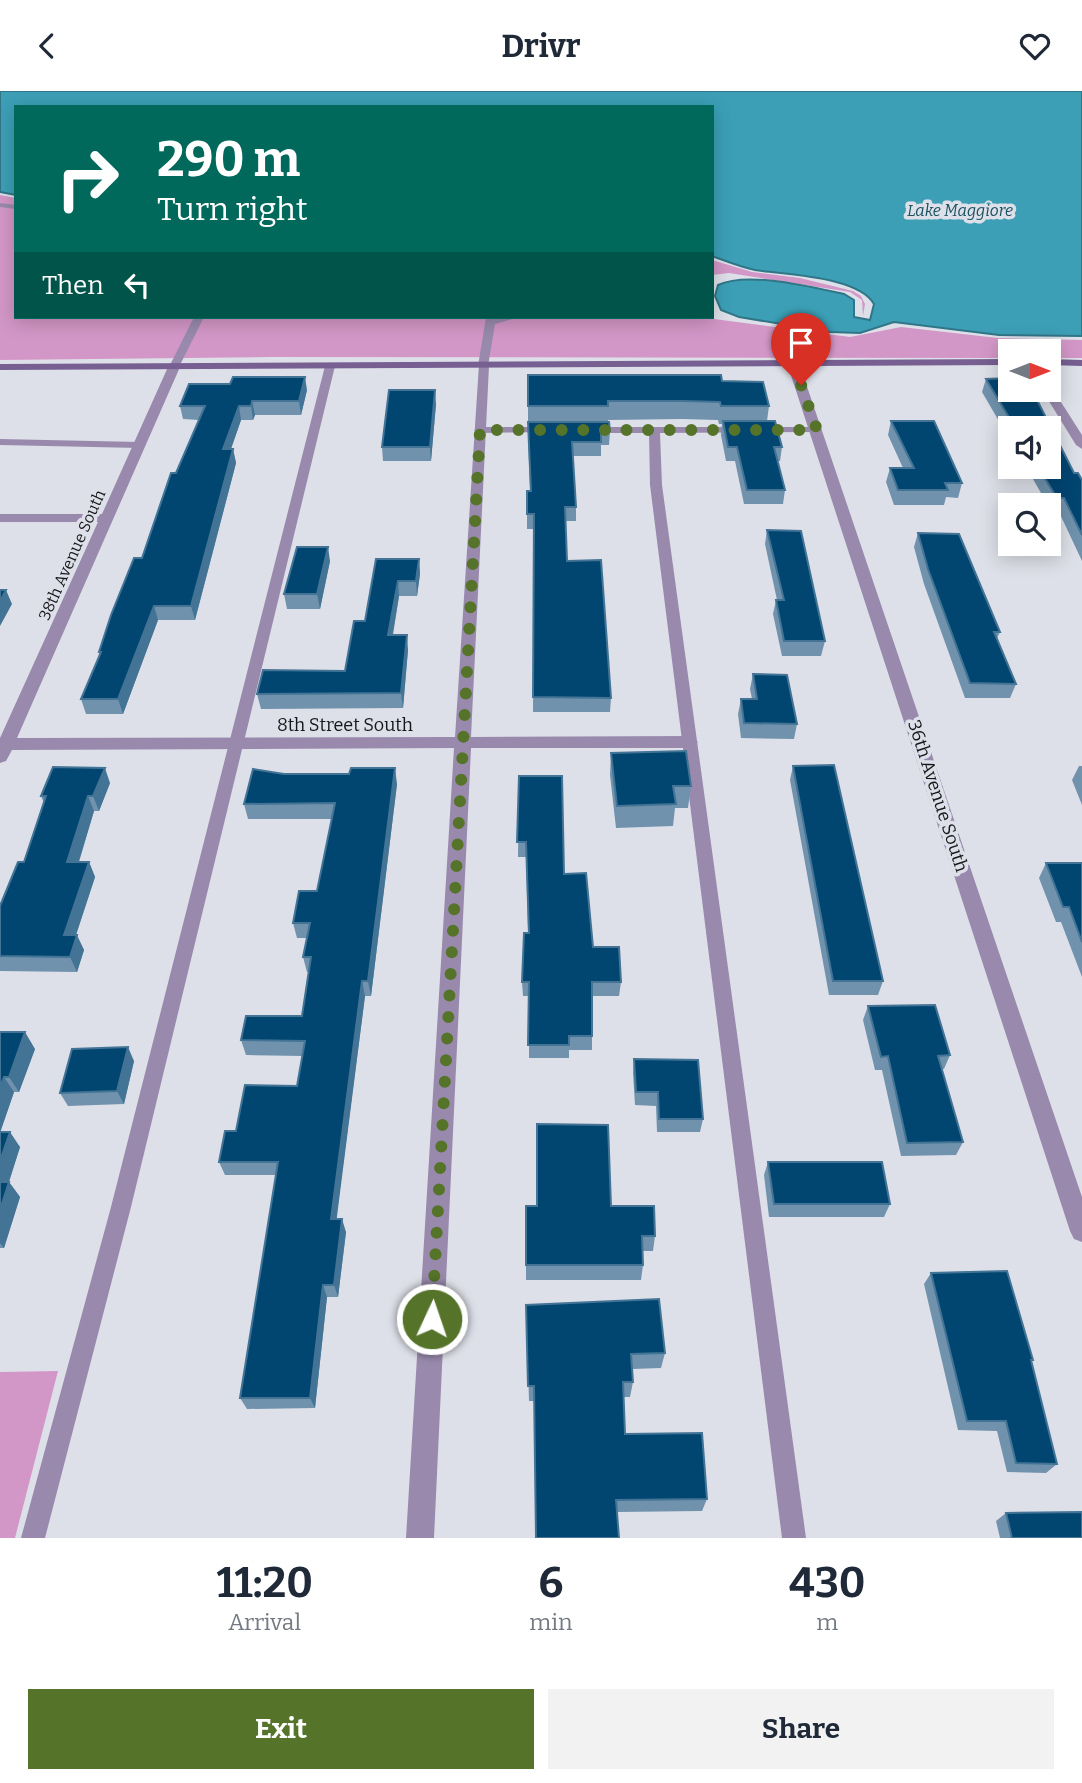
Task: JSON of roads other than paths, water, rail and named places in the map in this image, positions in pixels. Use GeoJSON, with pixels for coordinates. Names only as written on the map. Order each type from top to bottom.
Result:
{"type":"FeatureCollection","features":[{"type":"Feature","properties":{"kind":"main road"},"geometry":{"type":"LineString","coordinates":[[0,366],[998,362]]}},
{"type":"Feature","properties":{"kind":"main road"},"geometry":{"type":"LineString","coordinates":[[1061,362],[1082,362]]}},
{"type":"Feature","properties":{"kind":"street","name":"36th Avenue South"},"geometry":{"type":"LineString","coordinates":[[793,363],[1082,1231]]}},
{"type":"Feature","properties":{"kind":"street"},"geometry":{"type":"LineString","coordinates":[[420,1538],[483,366]]}},
{"type":"Feature","properties":{"kind":"street","name":"38th Avenue South"},"geometry":{"type":"LineString","coordinates":[[2,748],[174,367]]}},
{"type":"Feature","properties":{"kind":"street"},"geometry":{"type":"LineString","coordinates":[[1056,403],[1082,445]]}},
{"type":"Feature","properties":{"kind":"street"},"geometry":{"type":"LineString","coordinates":[[0,519],[107,518]]}},
{"type":"Feature","properties":{"kind":"street","name":"8th Street South"},"geometry":{"type":"LineString","coordinates":[[2,748],[690,741]]}},
{"type":"Feature","properties":{"kind":"lane"},"geometry":{"type":"LineString","coordinates":[[174,367],[198,319]]}},
{"type":"Feature","properties":{"kind":"lane"},"geometry":{"type":"LineString","coordinates":[[483,366],[491,319]]}},
{"type":"Feature","properties":{"kind":"lane"},"geometry":{"type":"LineString","coordinates":[[33,1538],[117,1220],[330,366]]}},
{"type":"Feature","properties":{"kind":"lane"},"geometry":{"type":"LineString","coordinates":[[480,430],[560,430]]}},
{"type":"Feature","properties":{"kind":"lane"},"geometry":{"type":"LineString","coordinates":[[573,430],[817,430]]}},
{"type":"Feature","properties":{"kind":"lane"},"geometry":{"type":"LineString","coordinates":[[654,430],[656,485],[794,1538]]}},
{"type":"Feature","properties":{"kind":"lane"},"geometry":{"type":"LineString","coordinates":[[0,442],[140,445]]}},
{"type":"Feature","properties":{"kind":"water","name":"Lake Maggiore"},"geometry":{"type":"Polygon","coordinates":[[[0,91],[1082,91],[1082,336],[999,335],[894,322],[860,333],[830,332],[739,317],[721,310],[715,296],[718,285],[746,280],[780,282],[844,294],[854,300],[854,317],[870,320],[874,304],[866,295],[837,282],[755,270],[714,257],[714,105],[14,105],[14,195],[0,192],[0,91]]]}}]}
